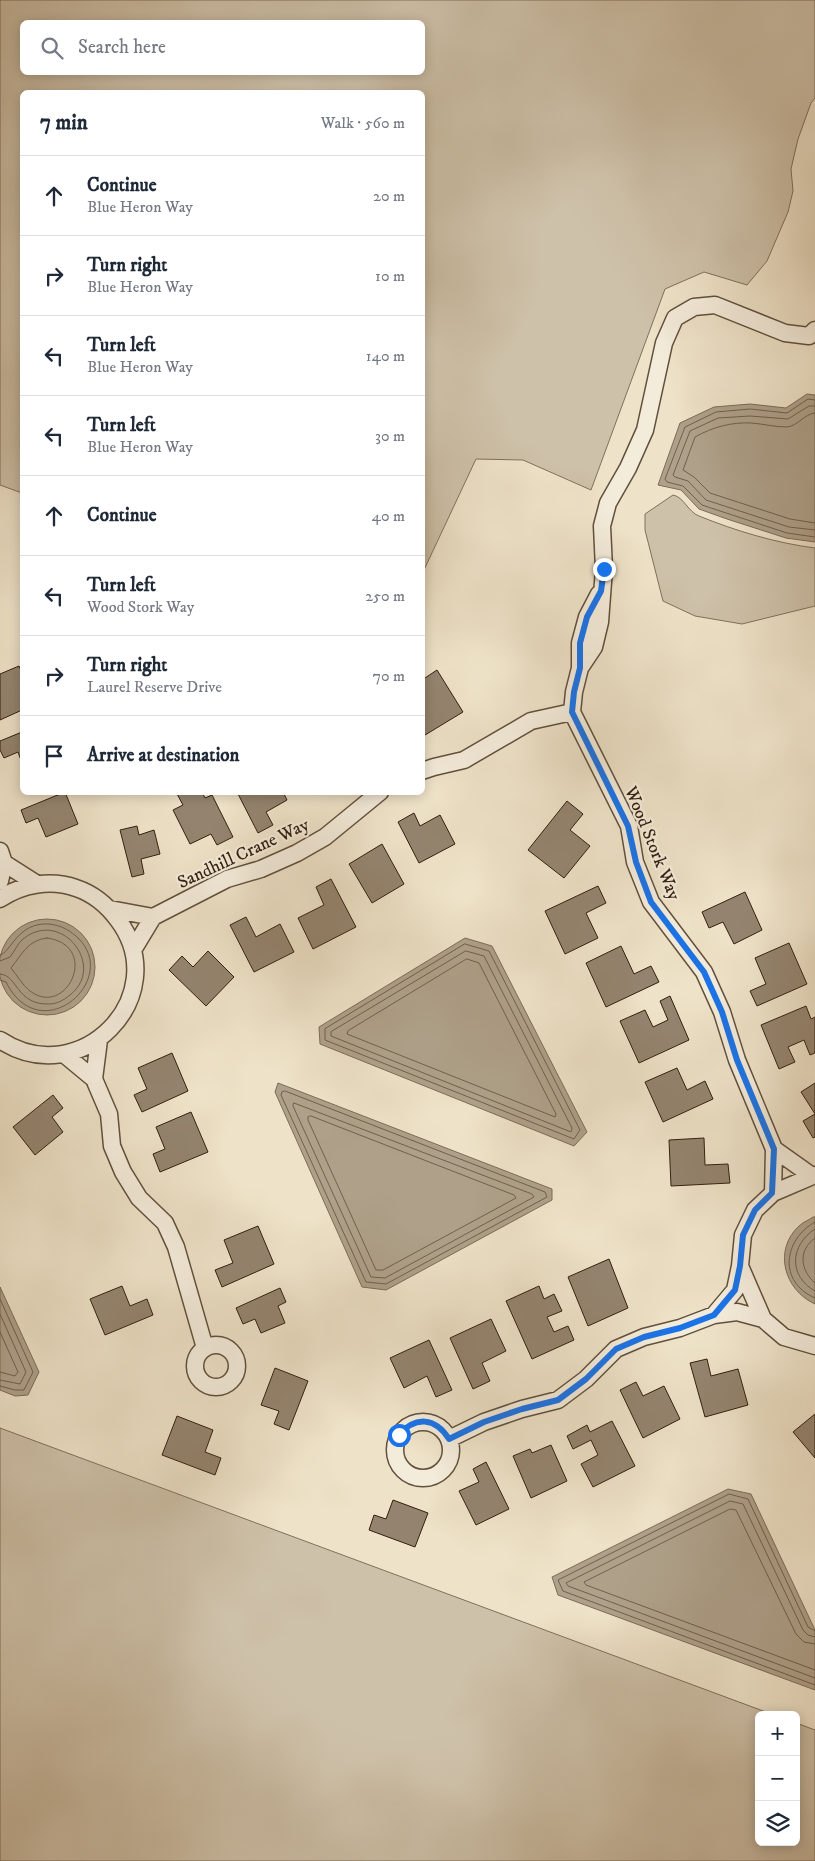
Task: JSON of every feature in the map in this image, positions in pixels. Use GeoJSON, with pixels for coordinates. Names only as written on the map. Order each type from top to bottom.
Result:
{"type":"FeatureCollection","features":[{"type":"Feature","properties":{"kind":"street"},"geometry":{"type":"LineString","coordinates":[[425,770],[464,760],[531,722],[572,712],[574,692],[580,668],[594,647],[600,622],[604,569],[602,526],[608,504],[628,468],[645,430],[664,343],[675,318],[694,307],[715,306],[785,333],[812,333]]}},
{"type":"Feature","properties":{"kind":"street","name":"Wood Stork Way"},"geometry":{"type":"LineString","coordinates":[[572,712],[628,826],[636,862],[651,902],[704,972],[722,1012],[737,1060],[774,1149],[772,1193]]}},
{"type":"Feature","properties":{"kind":"street","name":"Sandhill Crane Way"},"geometry":{"type":"LineString","coordinates":[[153,917],[227,879],[261,869],[297,853],[326,837],[376,795]]}},
{"type":"Feature","properties":{"kind":"street"},"geometry":{"type":"LineString","coordinates":[[0,881],[2,857]]}},
{"type":"Feature","properties":{"kind":"street"},"geometry":{"type":"LineString","coordinates":[[2,857],[37,884]]}},
{"type":"Feature","properties":{"kind":"street"},"geometry":{"type":"LineString","coordinates":[[0,899],[19,889],[37,884],[53,883],[76,888],[98,898],[110,909],[125,928],[133,950],[135,976],[129,1000],[117,1023],[99,1040],[82,1049],[65,1055],[43,1056],[11,1047],[0,1040]]}},
{"type":"Feature","properties":{"kind":"street"},"geometry":{"type":"LineString","coordinates":[[110,909],[153,917],[133,950]]}},
{"type":"Feature","properties":{"kind":"street"},"geometry":{"type":"LineString","coordinates":[[94,1079],[99,1040]]}},
{"type":"Feature","properties":{"kind":"street"},"geometry":{"type":"LineString","coordinates":[[65,1055],[94,1079],[109,1114],[112,1146],[123,1172],[139,1198],[165,1223],[176,1248],[205,1348]]}},
{"type":"Feature","properties":{"kind":"street"},"geometry":{"type":"LineString","coordinates":[[774,1149],[813,1175]]}},
{"type":"Feature","properties":{"kind":"street"},"geometry":{"type":"LineString","coordinates":[[714,1315],[735,1290],[743,1235],[755,1210],[772,1193],[813,1175]]}},
{"type":"Feature","properties":{"kind":"street"},"geometry":{"type":"LineString","coordinates":[[740,1266],[763,1318],[784,1336],[815,1346]]}},
{"type":"Feature","properties":{"kind":"street"},"geometry":{"type":"LineString","coordinates":[[449,1439],[484,1422],[522,1409],[558,1400],[586,1379],[616,1349],[644,1337],[680,1328],[714,1315],[737,1312],[763,1318]]}},
{"type":"Feature","properties":{"kind":"shaded area"},"geometry":{"type":"Polygon","coordinates":[[[0,0],[815,0],[815,98],[811,103],[798,139],[791,169],[793,191],[788,212],[767,261],[747,285],[704,272],[665,289],[591,490],[523,460],[476,459],[425,568],[425,90],[20,90],[20,492],[0,485],[0,0]]]}},
{"type":"Feature","properties":{"kind":"shaded area"},"geometry":{"type":"Polygon","coordinates":[[[673,495],[677,496],[695,514],[713,521],[771,540],[815,548],[815,606],[742,624],[695,616],[663,601],[645,530],[645,514],[673,495]]]}},
{"type":"Feature","properties":{"kind":"shaded area"},"geometry":{"type":"Polygon","coordinates":[[[0,1428],[763,1711],[755,1711],[755,1846],[800,1846],[800,1724],[815,1730],[815,1861],[0,1861],[0,1428]]]}},
{"type":"Feature","properties":{"kind":"water"},"geometry":{"type":"Polygon","coordinates":[[[807,394],[815,395],[815,542],[786,538],[699,509],[681,490],[658,485],[680,423],[714,407],[750,404],[786,408],[807,394]]]}},
{"type":"Feature","properties":{"kind":"water"},"geometry":{"type":"Polygon","coordinates":[[[47,919],[65,923],[81,933],[91,949],[95,967],[91,985],[81,1001],[65,1011],[47,1015],[29,1011],[13,1001],[3,985],[-1,967],[3,949],[13,933],[29,923],[47,919]]]}},
{"type":"Feature","properties":{"kind":"water"},"geometry":{"type":"Polygon","coordinates":[[[465,938],[492,946],[587,1132],[574,1146],[320,1044],[319,1027],[465,938]]]}},
{"type":"Feature","properties":{"kind":"water"},"geometry":{"type":"Polygon","coordinates":[[[278,1083],[552,1189],[552,1200],[386,1290],[362,1287],[275,1092],[278,1083]]]}},
{"type":"Feature","properties":{"kind":"water"},"geometry":{"type":"Polygon","coordinates":[[[815,1217],[815,1304],[804,1298],[789,1279],[784,1258],[786,1246],[791,1236],[801,1225],[815,1217]]]}},
{"type":"Feature","properties":{"kind":"water"},"geometry":{"type":"Polygon","coordinates":[[[0,1287],[39,1372],[28,1395],[15,1396],[0,1390],[0,1287]]]}},
{"type":"Feature","properties":{"kind":"water"},"geometry":{"type":"Polygon","coordinates":[[[728,1489],[751,1494],[815,1630],[815,1690],[558,1595],[552,1577],[728,1489]]]}},
{"type":"Feature","properties":{"kind":"building"},"geometry":{"type":"Polygon","coordinates":[[[19,666],[20,668],[20,711],[0,720],[0,674],[19,666]]]}},
{"type":"Feature","properties":{"kind":"building"},"geometry":{"type":"Polygon","coordinates":[[[437,670],[463,712],[425,735],[425,678],[437,670]]]}},
{"type":"Feature","properties":{"kind":"building"},"geometry":{"type":"Polygon","coordinates":[[[20,733],[20,758],[18,752],[4,758],[0,750],[0,741],[20,733]]]}},
{"type":"Feature","properties":{"kind":"building"},"geometry":{"type":"Polygon","coordinates":[[[58,795],[66,795],[78,824],[46,837],[38,818],[26,823],[21,810],[58,795]]]}},
{"type":"Feature","properties":{"kind":"building"},"geometry":{"type":"Polygon","coordinates":[[[178,795],[204,795],[205,798],[212,795],[233,837],[217,845],[211,834],[190,844],[173,810],[183,805],[178,795]]]}},
{"type":"Feature","properties":{"kind":"building"},"geometry":{"type":"Polygon","coordinates":[[[239,795],[284,795],[287,800],[266,812],[273,825],[258,833],[239,795]]]}},
{"type":"Feature","properties":{"kind":"building"},"geometry":{"type":"Polygon","coordinates":[[[567,801],[583,814],[570,830],[590,846],[564,878],[528,850],[567,801]]]}},
{"type":"Feature","properties":{"kind":"building"},"geometry":{"type":"Polygon","coordinates":[[[414,813],[420,826],[440,815],[455,844],[419,863],[398,822],[414,813]]]}},
{"type":"Feature","properties":{"kind":"building"},"geometry":{"type":"Polygon","coordinates":[[[137,826],[139,835],[154,830],[160,854],[141,859],[144,874],[132,877],[120,830],[137,826]]]}},
{"type":"Feature","properties":{"kind":"building"},"geometry":{"type":"Polygon","coordinates":[[[382,844],[404,884],[372,903],[349,864],[382,844]]]}},
{"type":"Feature","properties":{"kind":"building"},"geometry":{"type":"Polygon","coordinates":[[[331,879],[356,927],[313,949],[298,918],[324,905],[316,887],[331,879]]]}},
{"type":"Feature","properties":{"kind":"building"},"geometry":{"type":"Polygon","coordinates":[[[598,886],[606,903],[586,913],[598,938],[565,954],[545,911],[598,886]]]}},
{"type":"Feature","properties":{"kind":"building"},"geometry":{"type":"Polygon","coordinates":[[[745,892],[762,930],[734,944],[723,922],[709,928],[702,912],[745,892]]]}},
{"type":"Feature","properties":{"kind":"building"},"geometry":{"type":"Polygon","coordinates":[[[246,917],[256,937],[280,924],[294,952],[254,972],[230,925],[246,917]]]}},
{"type":"Feature","properties":{"kind":"building"},"geometry":{"type":"Polygon","coordinates":[[[789,943],[807,984],[757,1006],[750,991],[766,984],[755,958],[789,943]]]}},
{"type":"Feature","properties":{"kind":"building"},"geometry":{"type":"Polygon","coordinates":[[[621,946],[634,974],[651,966],[659,982],[606,1007],[586,963],[621,946]]]}},
{"type":"Feature","properties":{"kind":"building"},"geometry":{"type":"Polygon","coordinates":[[[208,951],[234,977],[206,1006],[169,970],[182,956],[193,967],[208,951]]]}},
{"type":"Feature","properties":{"kind":"building"},"geometry":{"type":"Polygon","coordinates":[[[670,996],[689,1040],[639,1063],[620,1021],[645,1010],[653,1027],[668,1020],[660,1001],[670,996]]]}},
{"type":"Feature","properties":{"kind":"building"},"geometry":{"type":"Polygon","coordinates":[[[806,1006],[811,1019],[815,1017],[815,1053],[810,1055],[804,1040],[788,1047],[795,1062],[779,1069],[761,1025],[806,1006]]]}},
{"type":"Feature","properties":{"kind":"building"},"geometry":{"type":"Polygon","coordinates":[[[172,1053],[188,1091],[142,1112],[134,1095],[147,1089],[138,1068],[172,1053]]]}},
{"type":"Feature","properties":{"kind":"building"},"geometry":{"type":"Polygon","coordinates":[[[677,1068],[687,1090],[705,1081],[713,1099],[663,1122],[645,1082],[677,1068]]]}},
{"type":"Feature","properties":{"kind":"building"},"geometry":{"type":"Polygon","coordinates":[[[815,1083],[815,1114],[801,1092],[815,1083]]]}},
{"type":"Feature","properties":{"kind":"building"},"geometry":{"type":"Polygon","coordinates":[[[53,1095],[63,1108],[52,1117],[63,1132],[35,1155],[13,1127],[53,1095]]]}},
{"type":"Feature","properties":{"kind":"building"},"geometry":{"type":"Polygon","coordinates":[[[191,1112],[208,1152],[160,1172],[153,1154],[165,1149],[156,1127],[191,1112]]]}},
{"type":"Feature","properties":{"kind":"building"},"geometry":{"type":"Polygon","coordinates":[[[815,1114],[815,1137],[813,1138],[803,1121],[815,1114]]]}},
{"type":"Feature","properties":{"kind":"building"},"geometry":{"type":"Polygon","coordinates":[[[704,1138],[705,1165],[728,1164],[730,1183],[671,1186],[669,1140],[704,1138]]]}},
{"type":"Feature","properties":{"kind":"building"},"geometry":{"type":"Polygon","coordinates":[[[258,1226],[274,1264],[222,1287],[215,1270],[233,1263],[224,1240],[258,1226]]]}},
{"type":"Feature","properties":{"kind":"building"},"geometry":{"type":"Polygon","coordinates":[[[609,1259],[628,1308],[588,1326],[568,1277],[609,1259]]]}},
{"type":"Feature","properties":{"kind":"building"},"geometry":{"type":"Polygon","coordinates":[[[122,1286],[130,1306],[147,1299],[153,1315],[105,1335],[90,1299],[122,1286]]]}},
{"type":"Feature","properties":{"kind":"building"},"geometry":{"type":"Polygon","coordinates":[[[539,1286],[544,1299],[554,1294],[562,1311],[547,1317],[554,1332],[568,1326],[574,1340],[532,1359],[506,1301],[539,1286]]]}},
{"type":"Feature","properties":{"kind":"building"},"geometry":{"type":"Polygon","coordinates":[[[280,1288],[286,1302],[278,1306],[285,1323],[261,1333],[255,1319],[243,1324],[236,1308],[280,1288]]]}},
{"type":"Feature","properties":{"kind":"building"},"geometry":{"type":"Polygon","coordinates":[[[491,1319],[506,1351],[482,1363],[490,1381],[473,1389],[450,1338],[491,1319]]]}},
{"type":"Feature","properties":{"kind":"building"},"geometry":{"type":"Polygon","coordinates":[[[429,1340],[452,1390],[436,1397],[427,1376],[404,1388],[390,1358],[429,1340]]]}},
{"type":"Feature","properties":{"kind":"building"},"geometry":{"type":"Polygon","coordinates":[[[707,1359],[711,1376],[738,1369],[748,1405],[705,1417],[690,1363],[707,1359]]]}},
{"type":"Feature","properties":{"kind":"building"},"geometry":{"type":"Polygon","coordinates":[[[275,1368],[308,1381],[289,1430],[274,1424],[279,1411],[261,1405],[275,1368]]]}},
{"type":"Feature","properties":{"kind":"building"},"geometry":{"type":"Polygon","coordinates":[[[636,1382],[643,1396],[664,1386],[680,1419],[643,1438],[620,1390],[636,1382]]]}},
{"type":"Feature","properties":{"kind":"building"},"geometry":{"type":"Polygon","coordinates":[[[815,1414],[815,1458],[793,1432],[815,1414]]]}},
{"type":"Feature","properties":{"kind":"building"},"geometry":{"type":"Polygon","coordinates":[[[177,1416],[213,1430],[205,1452],[221,1458],[215,1475],[162,1455],[177,1416]]]}},
{"type":"Feature","properties":{"kind":"building"},"geometry":{"type":"Polygon","coordinates":[[[612,1421],[635,1466],[593,1487],[581,1464],[598,1455],[591,1440],[573,1449],[567,1436],[587,1425],[590,1432],[612,1421]]]}},
{"type":"Feature","properties":{"kind":"building"},"geometry":{"type":"Polygon","coordinates":[[[551,1445],[567,1481],[531,1498],[513,1456],[530,1449],[532,1453],[551,1445]]]}},
{"type":"Feature","properties":{"kind":"building"},"geometry":{"type":"Polygon","coordinates":[[[486,1462],[509,1509],[476,1525],[459,1491],[479,1482],[473,1469],[486,1462]]]}},
{"type":"Feature","properties":{"kind":"building"},"geometry":{"type":"Polygon","coordinates":[[[393,1500],[428,1513],[415,1547],[369,1530],[374,1515],[386,1519],[393,1500]]]}},
{"type":"Feature","properties":{"kind":"route"},"geometry":{"type":"LineString","coordinates":[[399,1435],[405,1428],[416,1422],[426,1422],[436,1424],[449,1439],[484,1422],[522,1409],[558,1400],[586,1379],[616,1349],[644,1337],[680,1328],[714,1315],[735,1290],[743,1235],[755,1210],[772,1193],[774,1149],[737,1060],[722,1012],[704,972],[651,902],[636,862],[628,826],[572,712],[574,692],[580,668],[580,643],[587,617],[601,591],[604,569]]}}]}
